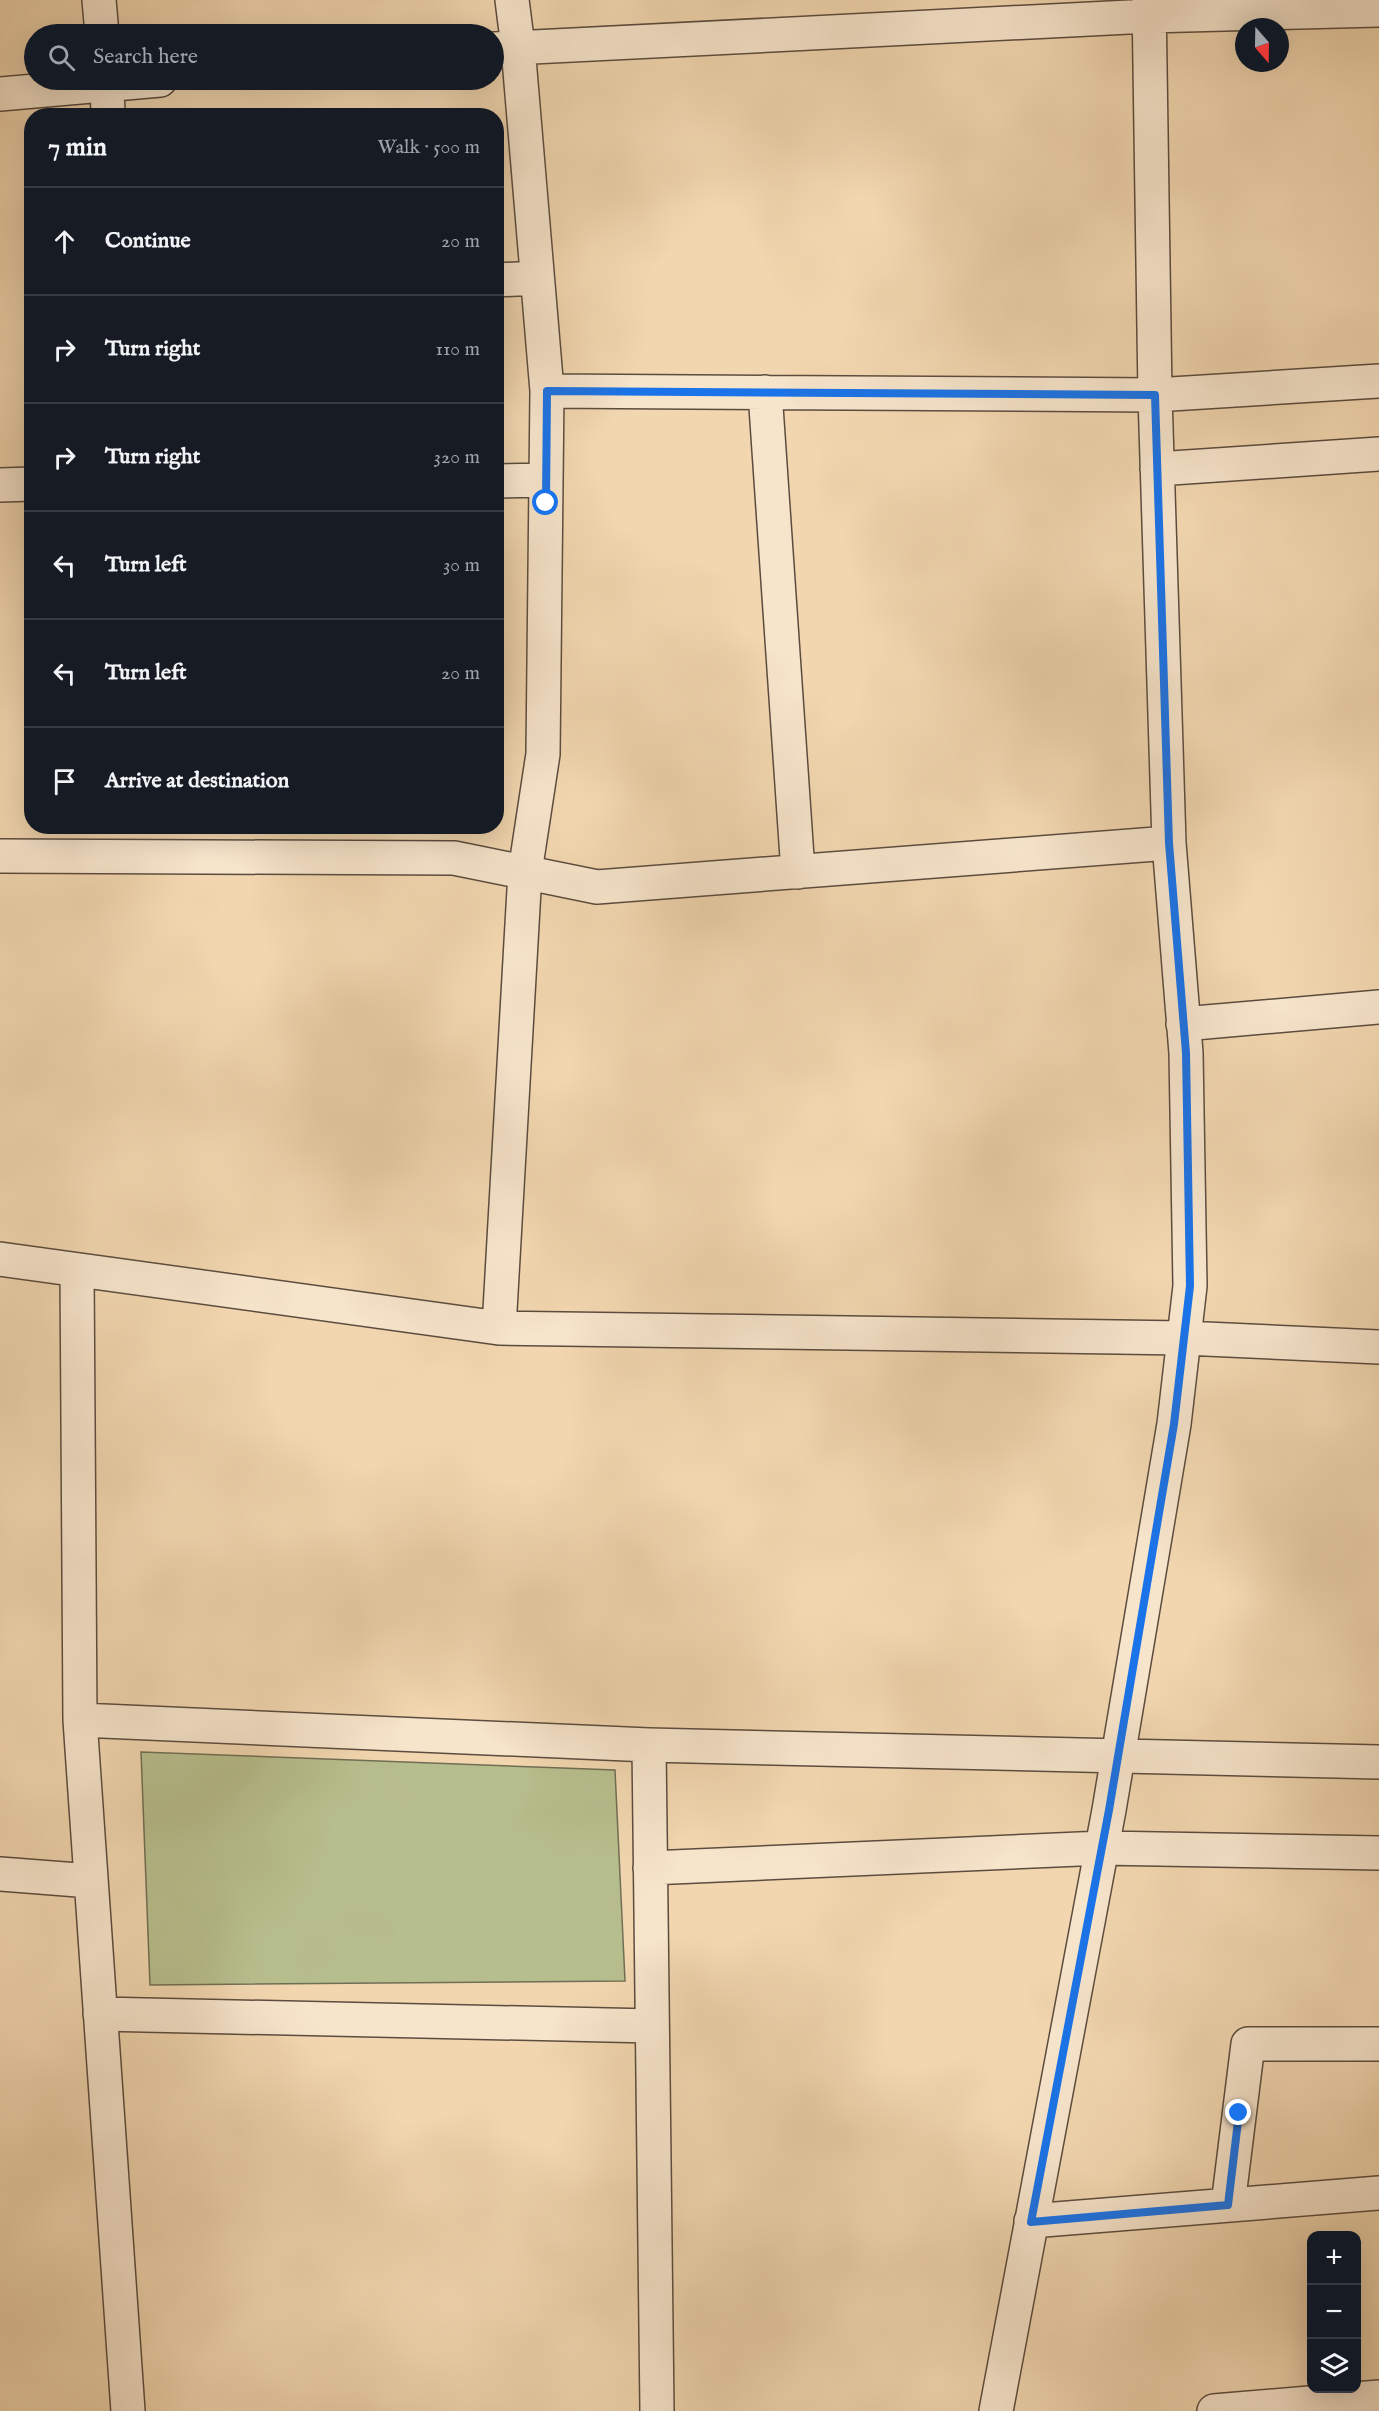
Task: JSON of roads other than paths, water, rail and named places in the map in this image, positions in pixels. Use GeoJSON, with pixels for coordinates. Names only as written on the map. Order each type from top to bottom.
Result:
{"type":"FeatureCollection","features":[{"type":"Feature","properties":{"kind":"street"},"geometry":{"type":"LineString","coordinates":[[99,0],[101,24]]}},
{"type":"Feature","properties":{"kind":"street"},"geometry":{"type":"LineString","coordinates":[[499,1328],[525,872],[543,754],[547,391],[537,278],[506,48],[512,0]]}},
{"type":"Feature","properties":{"kind":"street"},"geometry":{"type":"LineString","coordinates":[[506,48],[1149,8],[1379,10]]}},
{"type":"Feature","properties":{"kind":"street"},"geometry":{"type":"LineString","coordinates":[[996,2411],[1118,1757],[1174,1424],[1190,1286],[1186,1053],[1169,843],[1157,469],[1149,8]]}},
{"type":"Feature","properties":{"kind":"street"},"geometry":{"type":"LineString","coordinates":[[0,94],[107,93]]}},
{"type":"Feature","properties":{"kind":"street"},"geometry":{"type":"LineString","coordinates":[[504,280],[537,278]]}},
{"type":"Feature","properties":{"kind":"street"},"geometry":{"type":"LineString","coordinates":[[547,391],[1155,395],[1379,381]]}},
{"type":"Feature","properties":{"kind":"street"},"geometry":{"type":"LineString","coordinates":[[765,392],[798,872]]}},
{"type":"Feature","properties":{"kind":"street"},"geometry":{"type":"LineString","coordinates":[[1157,469],[1379,454]]}},
{"type":"Feature","properties":{"kind":"street"},"geometry":{"type":"LineString","coordinates":[[504,481],[546,480]]}},
{"type":"Feature","properties":{"kind":"street"},"geometry":{"type":"LineString","coordinates":[[0,485],[24,484]]}},
{"type":"Feature","properties":{"kind":"street"},"geometry":{"type":"LineString","coordinates":[[0,856],[454,858],[597,887],[1169,843]]}},
{"type":"Feature","properties":{"kind":"street"},"geometry":{"type":"LineString","coordinates":[[1183,1024],[1379,1007]]}},
{"type":"Feature","properties":{"kind":"street"},"geometry":{"type":"LineString","coordinates":[[0,1259],[499,1328],[1184,1338],[1379,1347]]}},
{"type":"Feature","properties":{"kind":"street"},"geometry":{"type":"LineString","coordinates":[[77,1271],[80,1720],[128,2411]]}},
{"type":"Feature","properties":{"kind":"street"},"geometry":{"type":"LineString","coordinates":[[80,1720],[649,1745],[1379,1762]]}},
{"type":"Feature","properties":{"kind":"street"},"geometry":{"type":"LineString","coordinates":[[649,1745],[657,2411]]}},
{"type":"Feature","properties":{"kind":"street"},"geometry":{"type":"LineString","coordinates":[[650,1868],[1102,1848],[1379,1853]]}},
{"type":"Feature","properties":{"kind":"street"},"geometry":{"type":"LineString","coordinates":[[0,1874],[91,1881]]}},
{"type":"Feature","properties":{"kind":"street"},"geometry":{"type":"LineString","coordinates":[[100,2014],[652,2026]]}},
{"type":"Feature","properties":{"kind":"street"},"geometry":{"type":"LineString","coordinates":[[1228,2205],[1248,2044],[1379,2044]]}},
{"type":"Feature","properties":{"kind":"street"},"geometry":{"type":"LineString","coordinates":[[1031,2222],[1379,2193]]}},
{"type":"Feature","properties":{"kind":"street"},"geometry":{"type":"LineString","coordinates":[[1214,2411],[1379,2397]]}}]}
